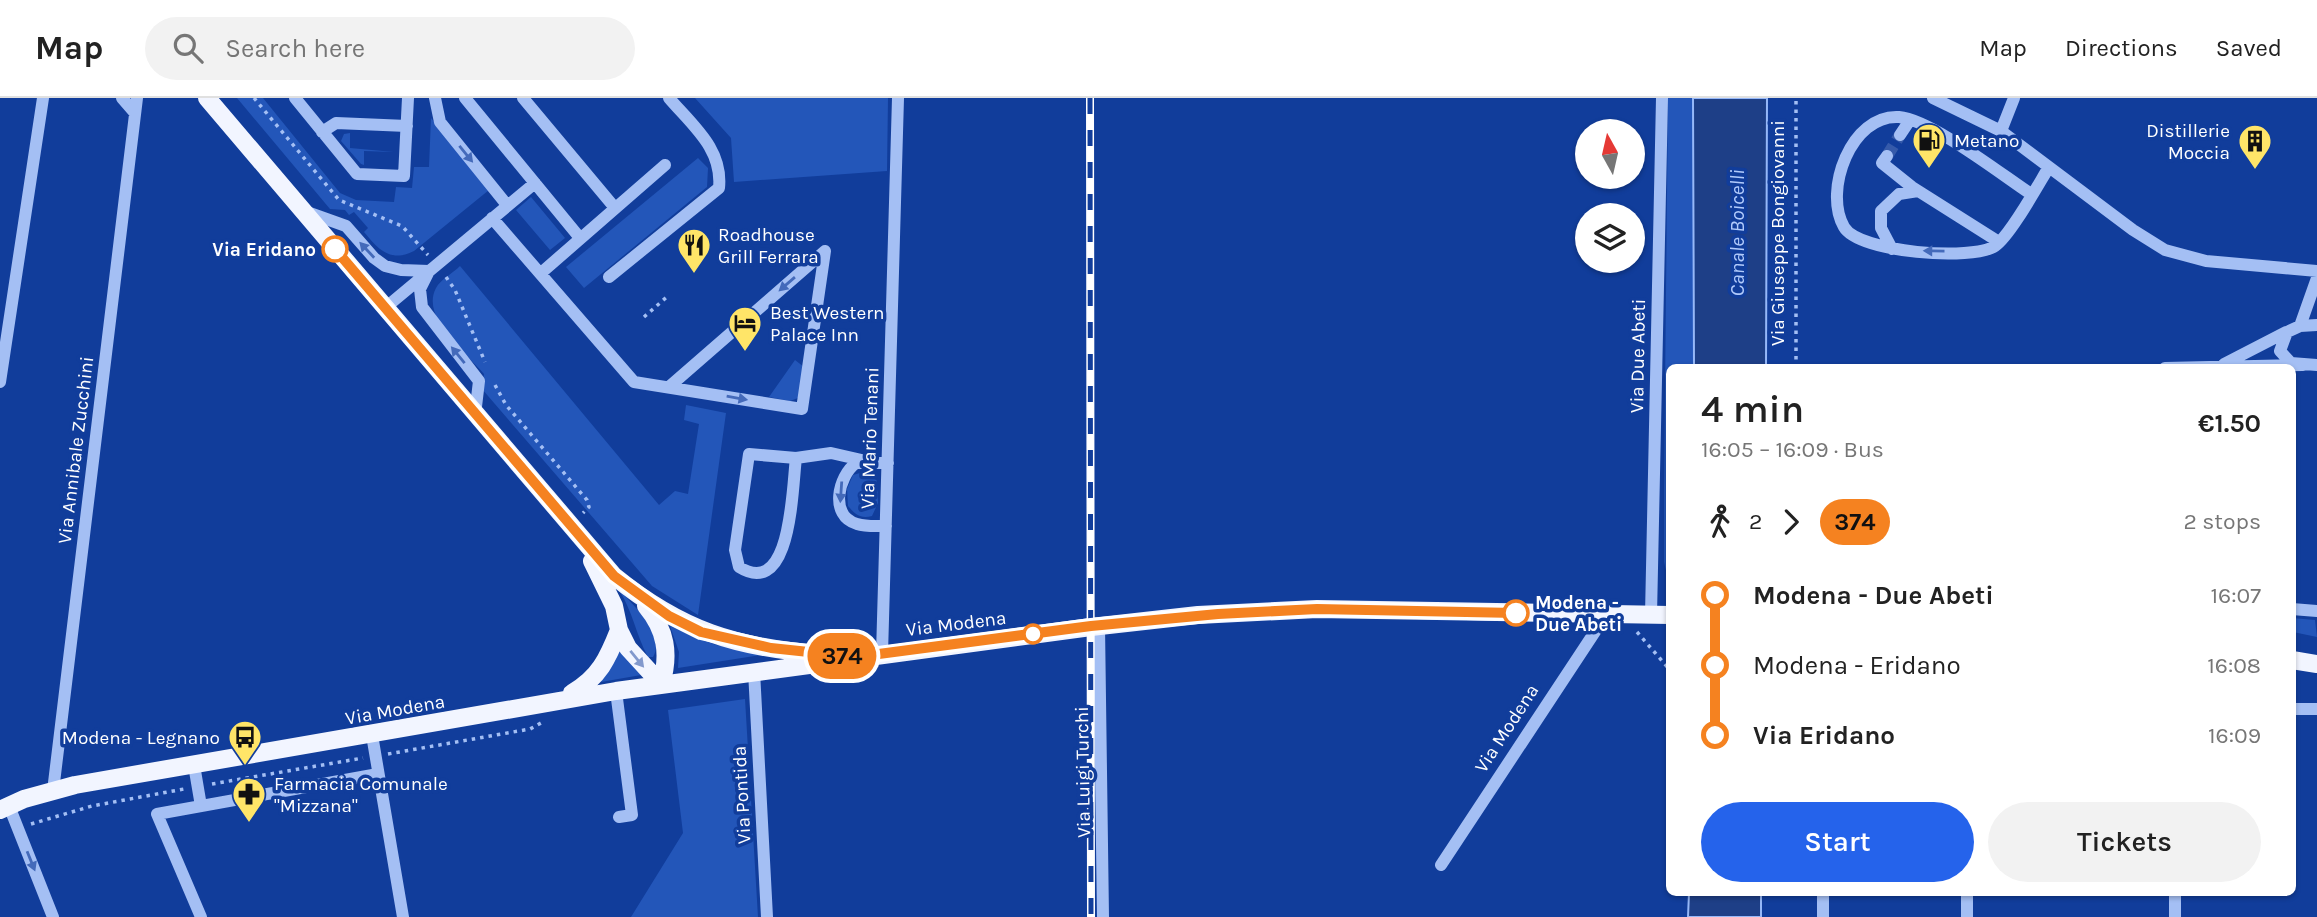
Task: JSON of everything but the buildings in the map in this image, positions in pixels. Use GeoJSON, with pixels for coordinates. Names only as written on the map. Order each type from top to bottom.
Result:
{"type":"FeatureCollection","features":[{"type":"Feature","properties":{"kind":"main road"},"geometry":{"type":"LineString","coordinates":[[207,98],[584,545],[614,576],[669,616],[712,635],[798,653],[856,657]]}},
{"type":"Feature","properties":{"kind":"main road"},"geometry":{"type":"LineString","coordinates":[[584,545],[614,606],[619,630],[642,666],[661,684],[665,670],[666,641],[659,621],[638,596]]}},
{"type":"Feature","properties":{"kind":"main road","name":"Via Modena"},"geometry":{"type":"LineString","coordinates":[[5,808],[53,791],[560,699],[1099,626],[1198,615],[1307,609],[1666,615]]}},
{"type":"Feature","properties":{"kind":"main road"},"geometry":{"type":"LineString","coordinates":[[560,699],[591,682],[607,660],[619,630]]}},
{"type":"Feature","properties":{"kind":"main road"},"geometry":{"type":"LineString","coordinates":[[2296,661],[2317,664]]}},
{"type":"Feature","properties":{"kind":"street"},"geometry":{"type":"LineString","coordinates":[[0,382],[43,98]]}},
{"type":"Feature","properties":{"kind":"street"},"geometry":{"type":"LineString","coordinates":[[122,98],[135,113]]}},
{"type":"Feature","properties":{"kind":"street","name":"Via Annibale Zucchini"},"geometry":{"type":"LineString","coordinates":[[53,791],[137,98]]}},
{"type":"Feature","properties":{"kind":"street"},"geometry":{"type":"LineString","coordinates":[[295,98],[357,174],[404,176],[408,98]]}},
{"type":"Feature","properties":{"kind":"street"},"geometry":{"type":"LineString","coordinates":[[435,98],[440,122],[507,205]]}},
{"type":"Feature","properties":{"kind":"street"},"geometry":{"type":"LineString","coordinates":[[465,98],[580,238]]}},
{"type":"Feature","properties":{"kind":"street"},"geometry":{"type":"LineString","coordinates":[[523,98],[615,208]]}},
{"type":"Feature","properties":{"kind":"street"},"geometry":{"type":"LineString","coordinates":[[609,277],[719,188],[721,169],[715,151],[669,98]]}},
{"type":"Feature","properties":{"kind":"street","name":"Via Mario Tenani"},"geometry":{"type":"LineString","coordinates":[[883,654],[898,98]]}},
{"type":"Feature","properties":{"kind":"street","name":"Via Due Abeti"},"geometry":{"type":"LineString","coordinates":[[1651,615],[1662,98]]}},
{"type":"Feature","properties":{"kind":"street"},"geometry":{"type":"LineString","coordinates":[[1933,98],[2001,131],[2165,250],[2206,261],[2317,271]]}},
{"type":"Feature","properties":{"kind":"street"},"geometry":{"type":"LineString","coordinates":[[2001,131],[2014,98]]}},
{"type":"Feature","properties":{"kind":"street"},"geometry":{"type":"LineString","coordinates":[[2031,194],[1942,136],[1910,120],[1891,118],[1872,125],[1854,141],[1840,172],[1839,205],[1844,227],[1865,244],[1892,249],[1973,252],[1993,248],[1999,242],[2031,194],[2049,167]]}},
{"type":"Feature","properties":{"kind":"street"},"geometry":{"type":"LineString","coordinates":[[1900,135],[1910,120]]}},
{"type":"Feature","properties":{"kind":"street"},"geometry":{"type":"LineString","coordinates":[[322,132],[336,123],[407,126]]}},
{"type":"Feature","properties":{"kind":"street"},"geometry":{"type":"LineString","coordinates":[[1887,156],[1882,163],[1918,191],[1999,242]]}},
{"type":"Feature","properties":{"kind":"street"},"geometry":{"type":"LineString","coordinates":[[541,273],[665,165]]}},
{"type":"Feature","properties":{"kind":"street"},"geometry":{"type":"LineString","coordinates":[[384,308],[535,183]]}},
{"type":"Feature","properties":{"kind":"street"},"geometry":{"type":"LineString","coordinates":[[1892,249],[1881,228],[1881,211],[1899,194],[1918,191]]}},
{"type":"Feature","properties":{"kind":"street"},"geometry":{"type":"LineString","coordinates":[[302,210],[346,226],[374,258],[385,265],[401,270],[429,271]]}},
{"type":"Feature","properties":{"kind":"street"},"geometry":{"type":"LineString","coordinates":[[492,218],[634,382],[802,409],[825,251],[670,386]]}},
{"type":"Feature","properties":{"kind":"street"},"geometry":{"type":"LineString","coordinates":[[429,271],[421,289],[420,300],[426,315],[479,381],[475,415]]}},
{"type":"Feature","properties":{"kind":"street"},"geometry":{"type":"LineString","coordinates":[[2300,326],[2317,278]]}},
{"type":"Feature","properties":{"kind":"street"},"geometry":{"type":"LineString","coordinates":[[2224,364],[2300,326],[2317,325]]}},
{"type":"Feature","properties":{"kind":"street"},"geometry":{"type":"LineString","coordinates":[[2287,332],[2281,341],[2283,357],[2302,365]]}},
{"type":"Feature","properties":{"kind":"street"},"geometry":{"type":"LineString","coordinates":[[2296,365],[2317,365]]}},
{"type":"Feature","properties":{"kind":"street"},"geometry":{"type":"LineString","coordinates":[[796,458],[783,550],[774,568],[754,574],[746,571],[738,567],[735,550],[750,454],[796,458],[831,453],[888,463]]}},
{"type":"Feature","properties":{"kind":"street"},"geometry":{"type":"LineString","coordinates":[[866,461],[856,463],[843,474],[840,507],[843,515],[857,524],[886,526]]}},
{"type":"Feature","properties":{"kind":"street"},"geometry":{"type":"LineString","coordinates":[[2296,609],[2317,611]]}},
{"type":"Feature","properties":{"kind":"street","name":"Via Modena"},"geometry":{"type":"LineString","coordinates":[[1441,865],[1606,615]]}},
{"type":"Feature","properties":{"kind":"street","name":"Via Luigi Turchi"},"geometry":{"type":"LineString","coordinates":[[1099,626],[1103,917]]}},
{"type":"Feature","properties":{"kind":"street","name":"Via Pontida"},"geometry":{"type":"LineString","coordinates":[[754,671],[767,917]]}},
{"type":"Feature","properties":{"kind":"street"},"geometry":{"type":"LineString","coordinates":[[616,691],[632,815],[619,817]]}},
{"type":"Feature","properties":{"kind":"street"},"geometry":{"type":"LineString","coordinates":[[2296,709],[2317,709]]}},
{"type":"Feature","properties":{"kind":"street"},"geometry":{"type":"LineString","coordinates":[[372,735],[403,917]]}},
{"type":"Feature","properties":{"kind":"street"},"geometry":{"type":"LineString","coordinates":[[194,765],[201,806]]}},
{"type":"Feature","properties":{"kind":"street"},"geometry":{"type":"LineString","coordinates":[[201,917],[157,814],[378,774]]}},
{"type":"Feature","properties":{"kind":"street"},"geometry":{"type":"LineString","coordinates":[[5,808],[18,828],[53,917]]}},
{"type":"Feature","properties":{"kind":"street"},"geometry":{"type":"LineString","coordinates":[[1822,917],[1823,896]]}},
{"type":"Feature","properties":{"kind":"street"},"geometry":{"type":"LineString","coordinates":[[1967,896],[1967,917]]}},
{"type":"Feature","properties":{"kind":"street"},"geometry":{"type":"LineString","coordinates":[[2175,896],[2175,917]]}},
{"type":"Feature","properties":{"kind":"path","name":"Via Giuseppe Bongiovanni"},"geometry":{"type":"LineString","coordinates":[[1796,98],[1796,364]]}},
{"type":"Feature","properties":{"kind":"path"},"geometry":{"type":"LineString","coordinates":[[643,317],[670,295]]}},
{"type":"Feature","properties":{"kind":"path"},"geometry":{"type":"LineString","coordinates":[[1636,631],[1666,668]]}},
{"type":"Feature","properties":{"kind":"path"},"geometry":{"type":"LineString","coordinates":[[18,828],[92,806],[530,729],[547,721]]}},
{"type":"Feature","properties":{"kind":"shaded area"},"geometry":{"type":"Polygon","coordinates":[[[237,98],[263,98],[340,193],[356,200],[394,202],[396,187],[412,188],[414,167],[429,167],[431,118],[489,190],[414,251],[391,255],[369,238],[364,232],[368,228],[354,212],[349,215],[345,210],[330,209],[237,98]]]}},
{"type":"Feature","properties":{"kind":"shaded area"},"geometry":{"type":"Polygon","coordinates":[[[695,98],[888,98],[887,171],[734,182],[731,138],[695,98]]]}},
{"type":"Feature","properties":{"kind":"shaded area"},"geometry":{"type":"Polygon","coordinates":[[[1668,98],[1693,98],[1694,364],[1666,364],[1666,570],[1664,487],[1668,98]]]}},
{"type":"Feature","properties":{"kind":"shaded area"},"geometry":{"type":"Polygon","coordinates":[[[350,133],[350,148],[394,152],[364,151],[364,165],[361,164],[341,141],[344,134],[350,133]]]}},
{"type":"Feature","properties":{"kind":"shaded area"},"geometry":{"type":"Polygon","coordinates":[[[698,158],[708,168],[707,187],[584,288],[566,267],[698,158]]]}},
{"type":"Feature","properties":{"kind":"shaded area"},"geometry":{"type":"Polygon","coordinates":[[[531,197],[565,238],[550,250],[516,210],[531,197]]]}},
{"type":"Feature","properties":{"kind":"shaded area"},"geometry":{"type":"Polygon","coordinates":[[[460,266],[659,505],[675,491],[688,494],[699,424],[684,420],[686,405],[726,413],[698,615],[652,586],[482,389],[484,374],[448,335],[434,311],[436,288],[460,266]]]}},
{"type":"Feature","properties":{"kind":"shaded area"},"geometry":{"type":"Polygon","coordinates":[[[795,360],[804,367],[798,398],[790,401],[769,397],[795,360]]]}},
{"type":"Feature","properties":{"kind":"shaded area"},"geometry":{"type":"Polygon","coordinates":[[[867,471],[877,481],[878,503],[872,516],[864,517],[848,506],[847,489],[853,475],[867,471]]]}},
{"type":"Feature","properties":{"kind":"shaded area"},"geometry":{"type":"Polygon","coordinates":[[[619,590],[652,630],[656,649],[653,657],[648,657],[619,590]]]}},
{"type":"Feature","properties":{"kind":"shaded area"},"geometry":{"type":"Polygon","coordinates":[[[2296,618],[2315,620],[2317,637],[2296,633],[2296,618]]]}},
{"type":"Feature","properties":{"kind":"shaded area"},"geometry":{"type":"Polygon","coordinates":[[[670,626],[716,645],[767,654],[678,668],[679,652],[670,626]]]}},
{"type":"Feature","properties":{"kind":"shaded area"},"geometry":{"type":"Polygon","coordinates":[[[619,649],[641,675],[601,682],[619,649]]]}},
{"type":"Feature","properties":{"kind":"shaded area"},"geometry":{"type":"Polygon","coordinates":[[[745,699],[758,917],[631,917],[683,833],[668,710],[745,699]]]}},
{"type":"Feature","properties":{"kind":"water","name":"Canale Boicelli"},"geometry":{"type":"Polygon","coordinates":[[[1693,98],[1767,98],[1766,364],[1694,364],[1693,98]]]}},
{"type":"Feature","properties":{"kind":"water"},"geometry":{"type":"Polygon","coordinates":[[[1689,896],[1761,896],[1761,917],[1688,917],[1689,896]]]}},
{"type":"Feature","properties":{"kind":"tunnel"},"geometry":{"type":"LineString","coordinates":[[1887,156],[1900,135]]}},
{"type":"Feature","properties":{"kind":"railway"},"geometry":{"type":"LineString","coordinates":[[1090,98],[1091,917]]}},
{"type":"Feature","properties":{"kind":"bus line","name":"374"},"geometry":{"type":"LineString","coordinates":[[335,249],[584,545],[638,596],[701,632],[745,644],[798,653],[856,657],[1091,626],[1273,610],[1516,613]]}},
{"type":"Feature","properties":{"kind":"place","name":"Metano"},"geometry":{"type":"Point","coordinates":[1929,170]}},
{"type":"Feature","properties":{"kind":"place","name":"Distillerie Moccia"},"geometry":{"type":"Point","coordinates":[2255,171]}},
{"type":"Feature","properties":{"kind":"place","name":"Via Eridano"},"geometry":{"type":"Point","coordinates":[335,249]}},
{"type":"Feature","properties":{"kind":"place","name":"Roadhouse Grill Ferrara"},"geometry":{"type":"Point","coordinates":[694,275]}},
{"type":"Feature","properties":{"kind":"place","name":"Best Western Palace Inn"},"geometry":{"type":"Point","coordinates":[745,353]}},
{"type":"Feature","properties":{"kind":"place","name":"Modena - Due Abeti"},"geometry":{"type":"Point","coordinates":[1516,613]}},
{"type":"Feature","properties":{"kind":"place","name":"Modena - Legnano"},"geometry":{"type":"Point","coordinates":[245,767]}},
{"type":"Feature","properties":{"kind":"place","name":"Farmacia Comunale \"Mizzana\""},"geometry":{"type":"Point","coordinates":[249,824]}}]}
